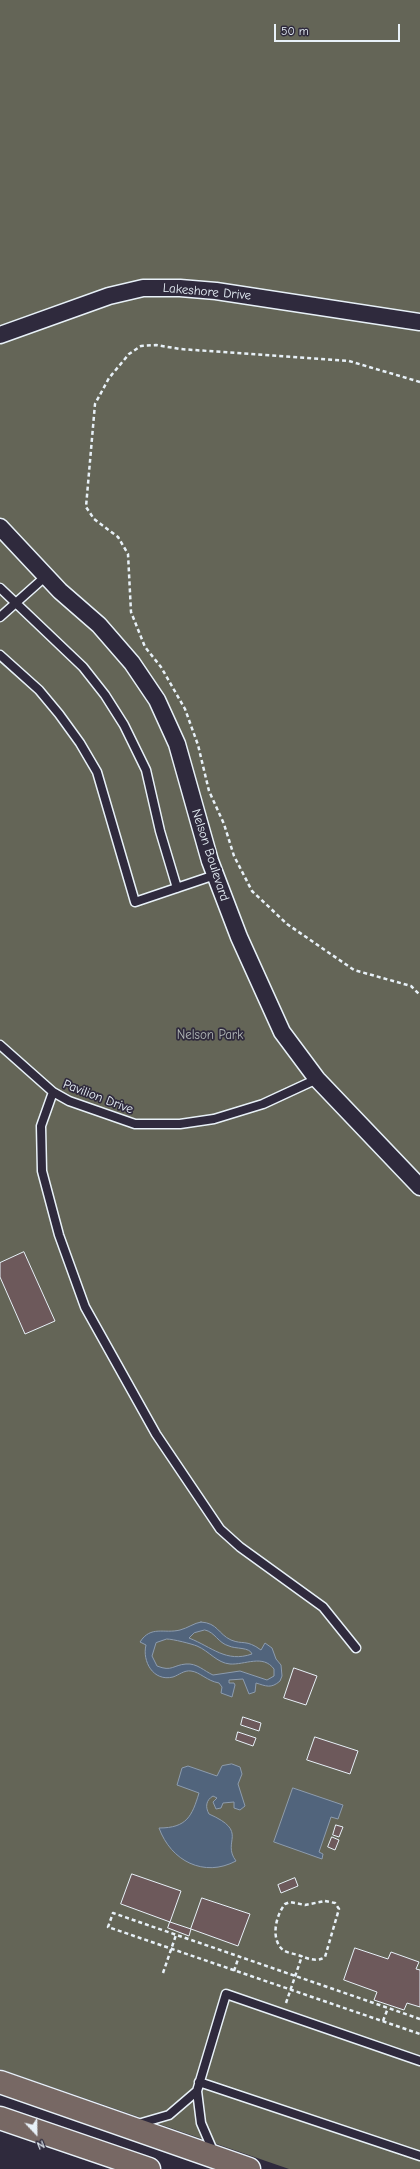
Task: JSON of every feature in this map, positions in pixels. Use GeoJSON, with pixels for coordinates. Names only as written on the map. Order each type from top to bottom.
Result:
{"type":"FeatureCollection","features":[{"type":"Feature","properties":{"kind":"main road"},"geometry":{"type":"LineString","coordinates":[[0,2082],[249,2169]]}},
{"type":"Feature","properties":{"kind":"main road"},"geometry":{"type":"LineString","coordinates":[[0,2118],[149,2169]]}},
{"type":"Feature","properties":{"kind":"street","name":"Lakeshore Drive"},"geometry":{"type":"LineString","coordinates":[[0,335],[109,296],[143,288],[180,288],[216,291],[420,322]]}},
{"type":"Feature","properties":{"kind":"street","name":"Nelson Boulevard"},"geometry":{"type":"LineString","coordinates":[[0,527],[46,576],[99,625],[132,663],[157,700],[177,744],[215,875],[239,938],[282,1032],[317,1078],[420,1187]]}},
{"type":"Feature","properties":{"kind":"lane"},"geometry":{"type":"LineString","coordinates":[[0,617],[46,576]]}},
{"type":"Feature","properties":{"kind":"lane"},"geometry":{"type":"LineString","coordinates":[[0,588],[83,667],[106,695],[124,725],[146,770],[160,831],[177,888]]}},
{"type":"Feature","properties":{"kind":"lane"},"geometry":{"type":"LineString","coordinates":[[0,655],[39,690],[59,714],[80,743],[97,772],[135,902],[215,875]]}},
{"type":"Feature","properties":{"kind":"lane","name":"Pavilion Drive"},"geometry":{"type":"LineString","coordinates":[[0,1045],[53,1092],[69,1101],[135,1124],[167,1125],[214,1119],[263,1104],[317,1078]]}},
{"type":"Feature","properties":{"kind":"lane"},"geometry":{"type":"LineString","coordinates":[[53,1092],[41,1126],[42,1170],[59,1235],[85,1307],[156,1434],[220,1529],[240,1548],[323,1608],[356,1648]]}},
{"type":"Feature","properties":{"kind":"lane"},"geometry":{"type":"LineString","coordinates":[[217,2158],[201,2123],[198,2087],[226,1994],[420,2061]]}},
{"type":"Feature","properties":{"kind":"lane"},"geometry":{"type":"LineString","coordinates":[[127,2127],[158,2119],[169,2114],[198,2087]]}},
{"type":"Feature","properties":{"kind":"lane"},"geometry":{"type":"LineString","coordinates":[[198,2087],[420,2156]]}},
{"type":"Feature","properties":{"kind":"path"},"geometry":{"type":"LineString","coordinates":[[420,382],[349,361],[180,349],[156,345],[141,346],[129,354],[109,378],[95,404],[86,507],[94,519],[118,537],[128,554],[131,612],[145,647],[161,667],[186,709],[198,745],[209,791],[224,824],[234,856],[252,892],[287,924],[354,970],[411,986],[420,995]]}},
{"type":"Feature","properties":{"kind":"path"},"geometry":{"type":"LineString","coordinates":[[325,1901],[335,1902],[338,1905],[338,1914],[325,1957],[318,1960],[302,1956],[283,1950],[275,1938],[275,1928],[283,1907],[290,1902],[305,1905],[325,1901]]}},
{"type":"Feature","properties":{"kind":"path"},"geometry":{"type":"LineString","coordinates":[[420,2019],[113,1912],[108,1927],[420,2034]]}},
{"type":"Feature","properties":{"kind":"path"},"geometry":{"type":"LineString","coordinates":[[163,1973],[176,1935]]}},
{"type":"Feature","properties":{"kind":"path"},"geometry":{"type":"LineString","coordinates":[[234,1971],[239,1956]]}},
{"type":"Feature","properties":{"kind":"path"},"geometry":{"type":"LineString","coordinates":[[282,2014],[302,1956]]}},
{"type":"Feature","properties":{"kind":"path"},"geometry":{"type":"LineString","coordinates":[[383,2021],[388,2008]]}},
{"type":"Feature","properties":{"kind":"green space","name":"Nelson Park"},"geometry":{"type":"Polygon","coordinates":[[[0,0],[420,0],[420,2169],[289,2169],[0,2069],[0,0]]]}},
{"type":"Feature","properties":{"kind":"water"},"geometry":{"type":"Polygon","coordinates":[[[201,1622],[211,1624],[227,1638],[252,1644],[261,1650],[265,1643],[272,1648],[276,1659],[281,1665],[282,1676],[280,1681],[271,1686],[256,1683],[255,1692],[249,1694],[243,1679],[229,1680],[229,1683],[234,1683],[235,1685],[232,1697],[221,1693],[222,1687],[219,1683],[197,1673],[186,1671],[173,1677],[166,1678],[150,1669],[145,1651],[146,1645],[140,1642],[144,1637],[153,1632],[180,1630],[201,1622]],[[205,1630],[194,1633],[189,1638],[219,1653],[234,1657],[252,1654],[248,1650],[242,1648],[225,1645],[205,1630]],[[167,1639],[156,1643],[152,1656],[157,1666],[162,1668],[190,1664],[197,1666],[213,1675],[240,1671],[267,1680],[274,1676],[274,1669],[265,1662],[254,1661],[236,1664],[225,1663],[197,1646],[167,1639]]]}},
{"type":"Feature","properties":{"kind":"water"},"geometry":{"type":"Polygon","coordinates":[[[232,1764],[240,1767],[242,1774],[238,1784],[245,1806],[240,1810],[234,1808],[234,1802],[223,1803],[221,1808],[216,1809],[213,1802],[217,1798],[213,1796],[208,1802],[207,1809],[209,1814],[221,1820],[232,1832],[231,1848],[232,1854],[236,1861],[224,1866],[212,1868],[201,1867],[180,1857],[164,1840],[159,1828],[176,1826],[182,1823],[191,1814],[194,1808],[199,1793],[177,1785],[182,1768],[188,1766],[217,1776],[222,1766],[232,1764]]]}},
{"type":"Feature","properties":{"kind":"water"},"geometry":{"type":"Polygon","coordinates":[[[293,1788],[343,1805],[338,1819],[331,1817],[319,1852],[323,1854],[322,1859],[274,1842],[293,1788]]]}},
{"type":"Feature","properties":{"kind":"building"},"geometry":{"type":"Polygon","coordinates":[[[24,1252],[55,1321],[25,1334],[0,1277],[0,1263],[24,1252]]]}},
{"type":"Feature","properties":{"kind":"building"},"geometry":{"type":"Polygon","coordinates":[[[294,1668],[317,1676],[306,1705],[284,1698],[294,1668]]]}},
{"type":"Feature","properties":{"kind":"building"},"geometry":{"type":"Polygon","coordinates":[[[243,1717],[261,1723],[259,1731],[241,1725],[243,1717]]]}},
{"type":"Feature","properties":{"kind":"building"},"geometry":{"type":"Polygon","coordinates":[[[238,1732],[256,1738],[253,1746],[236,1740],[238,1732]]]}},
{"type":"Feature","properties":{"kind":"building"},"geometry":{"type":"Polygon","coordinates":[[[315,1737],[358,1751],[350,1774],[307,1760],[315,1737]]]}},
{"type":"Feature","properties":{"kind":"building"},"geometry":{"type":"Polygon","coordinates":[[[336,1825],[343,1827],[339,1837],[333,1835],[336,1825]]]}},
{"type":"Feature","properties":{"kind":"building"},"geometry":{"type":"Polygon","coordinates":[[[332,1837],[339,1840],[335,1850],[328,1847],[332,1837]]]}},
{"type":"Feature","properties":{"kind":"building"},"geometry":{"type":"Polygon","coordinates":[[[132,1874],[181,1891],[170,1922],[121,1904],[132,1874]]]}},
{"type":"Feature","properties":{"kind":"building"},"geometry":{"type":"Polygon","coordinates":[[[295,1878],[298,1886],[281,1893],[278,1885],[295,1878]]]}},
{"type":"Feature","properties":{"kind":"building"},"geometry":{"type":"Polygon","coordinates":[[[202,1898],[250,1914],[238,1946],[191,1929],[202,1898]]]}},
{"type":"Feature","properties":{"kind":"building"},"geometry":{"type":"Polygon","coordinates":[[[170,1922],[191,1929],[189,1936],[168,1928],[170,1922]]]}},
{"type":"Feature","properties":{"kind":"building"},"geometry":{"type":"Polygon","coordinates":[[[355,1948],[388,1959],[391,1952],[419,1962],[416,1969],[420,1970],[420,2007],[407,2003],[404,2010],[374,2000],[377,1992],[344,1980],[355,1948]]]}}]}
